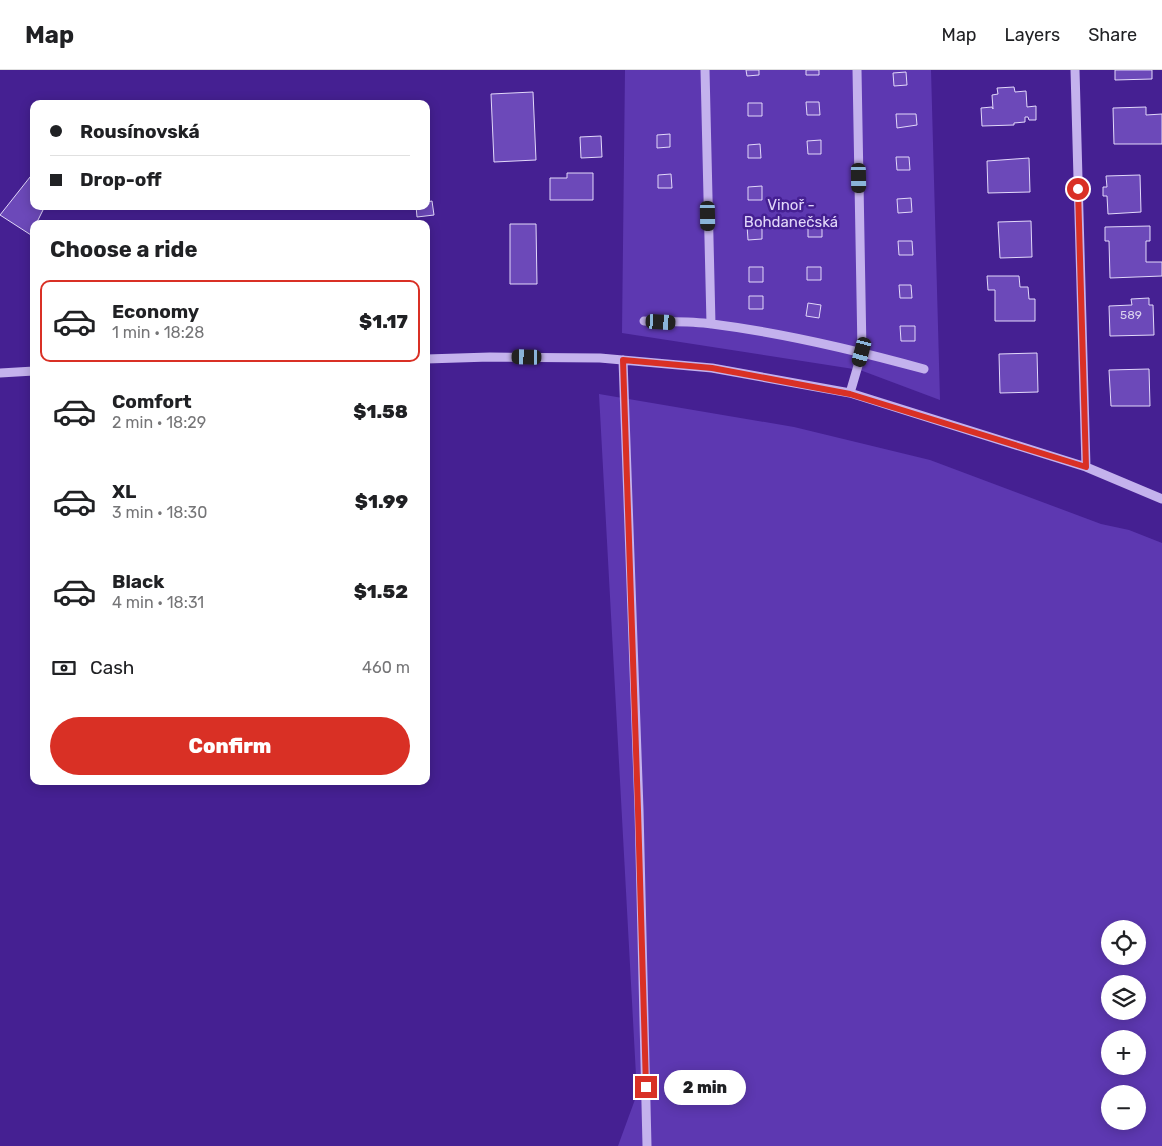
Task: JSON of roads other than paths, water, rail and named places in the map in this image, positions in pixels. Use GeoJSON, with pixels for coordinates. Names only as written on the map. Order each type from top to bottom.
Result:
{"type":"FeatureCollection","features":[{"type":"Feature","properties":{"kind":"street"},"geometry":{"type":"LineString","coordinates":[[705,70],[711,324]]}},
{"type":"Feature","properties":{"kind":"street"},"geometry":{"type":"LineString","coordinates":[[850,394],[862,352],[857,70]]}},
{"type":"Feature","properties":{"kind":"street"},"geometry":{"type":"LineString","coordinates":[[1075,70],[1086,467]]}},
{"type":"Feature","properties":{"kind":"street"},"geometry":{"type":"LineString","coordinates":[[644,321],[711,324],[776,334],[862,352],[924,369]]}},
{"type":"Feature","properties":{"kind":"street"},"geometry":{"type":"LineString","coordinates":[[430,359],[490,357],[600,358],[712,368],[850,394],[1086,467],[1162,499]]}},
{"type":"Feature","properties":{"kind":"street"},"geometry":{"type":"LineString","coordinates":[[623,360],[638,800],[647,1146]]}},
{"type":"Feature","properties":{"kind":"street"},"geometry":{"type":"LineString","coordinates":[[0,372],[30,372]]}},
{"type":"Feature","properties":{"kind":"park label","name":"Vinoř - Bohdanečská"},"geometry":{"type":"Point","coordinates":[791,214]}}]}
